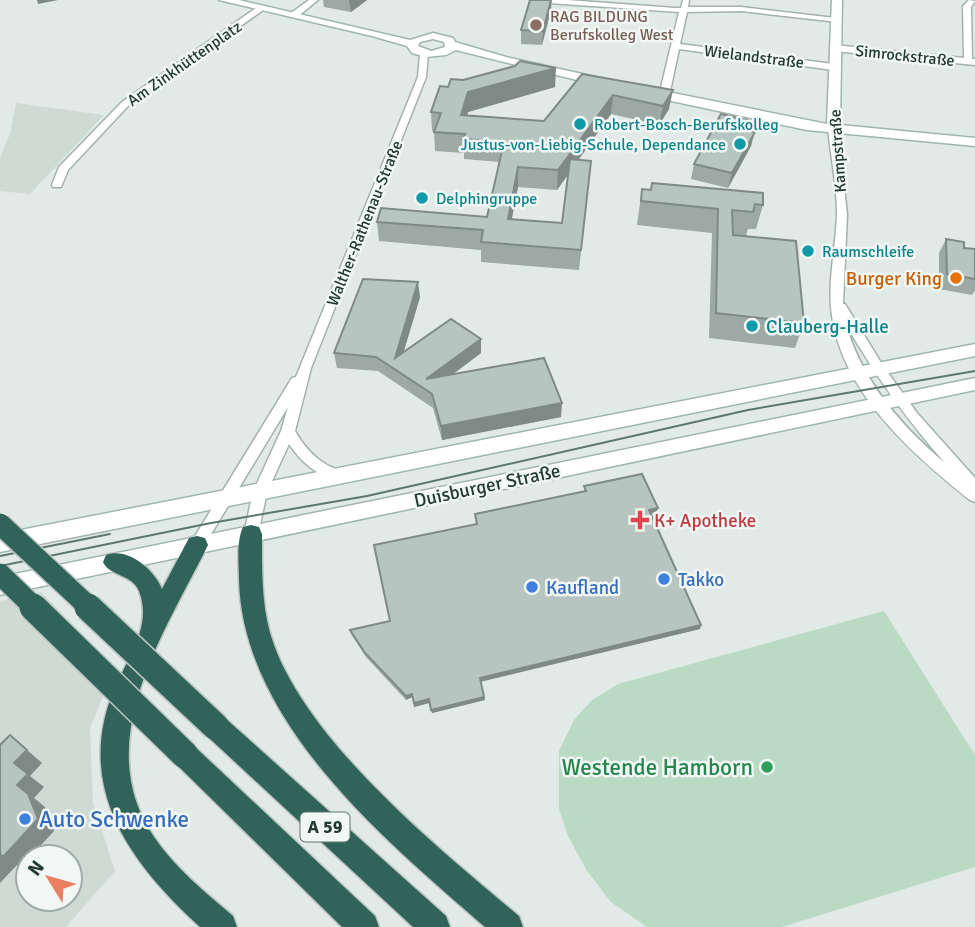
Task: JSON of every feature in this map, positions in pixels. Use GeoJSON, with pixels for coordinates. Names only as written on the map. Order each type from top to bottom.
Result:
{"type":"FeatureCollection","features":[{"type":"Feature","properties":{"kind":"highway","name":"A 59"},"geometry":{"type":"LineString","coordinates":[[0,524],[216,727],[435,927]]}},
{"type":"Feature","properties":{"kind":"highway"},"geometry":{"type":"LineString","coordinates":[[251,534],[251,592],[256,620],[262,648],[278,684],[306,726],[383,813],[508,927]]}},
{"type":"Feature","properties":{"kind":"highway"},"geometry":{"type":"LineString","coordinates":[[197,545],[156,624],[120,708],[116,760],[118,793],[126,817],[144,848],[172,881],[222,927]]}},
{"type":"Feature","properties":{"kind":"highway"},"geometry":{"type":"LineString","coordinates":[[114,562],[134,570],[149,584],[156,624]]}},
{"type":"Feature","properties":{"kind":"highway","name":"A 59"},"geometry":{"type":"LineString","coordinates":[[0,574],[364,927]]}},
{"type":"Feature","properties":{"kind":"main road"},"geometry":{"type":"LineString","coordinates":[[224,0],[415,41],[439,36],[449,40],[439,51]]}},
{"type":"Feature","properties":{"kind":"main road","name":"Kampstraße"},"geometry":{"type":"LineString","coordinates":[[833,129],[837,0]]}},
{"type":"Feature","properties":{"kind":"main road"},"geometry":{"type":"LineString","coordinates":[[415,41],[414,50],[503,60],[776,121],[975,142]]}},
{"type":"Feature","properties":{"kind":"main road","name":"Duisburger Straße"},"geometry":{"type":"LineString","coordinates":[[0,543],[975,350]]}},
{"type":"Feature","properties":{"kind":"main road","name":"Duisburger Straße"},"geometry":{"type":"LineString","coordinates":[[0,586],[975,384]]}},
{"type":"Feature","properties":{"kind":"street"},"geometry":{"type":"LineString","coordinates":[[294,15],[314,0]]}},
{"type":"Feature","properties":{"kind":"street"},"geometry":{"type":"LineString","coordinates":[[534,0],[685,5],[835,20]]}},
{"type":"Feature","properties":{"kind":"street"},"geometry":{"type":"LineString","coordinates":[[972,2],[967,6],[972,62]]}},
{"type":"Feature","properties":{"kind":"street"},"geometry":{"type":"LineString","coordinates":[[664,96],[685,5]]}},
{"type":"Feature","properties":{"kind":"street","name":"Am Zinkhüttenplatz"},"geometry":{"type":"LineString","coordinates":[[57,185],[63,169],[125,104],[262,8]]}},
{"type":"Feature","properties":{"kind":"street","name":"Wielandstraße"},"geometry":{"type":"LineString","coordinates":[[676,46],[833,67]]}},
{"type":"Feature","properties":{"kind":"street","name":"Simrockstraße"},"geometry":{"type":"LineString","coordinates":[[834,48],[972,62]]}},
{"type":"Feature","properties":{"kind":"street","name":"Walther-Rathenau-Straße"},"geometry":{"type":"LineString","coordinates":[[251,534],[260,492],[289,431],[305,368],[395,150],[422,77],[439,51]]}},
{"type":"Feature","properties":{"kind":"street","name":"Kampstraße"},"geometry":{"type":"LineString","coordinates":[[833,129],[842,213],[839,327],[856,373],[879,405],[947,475],[975,496]]}},
{"type":"Feature","properties":{"kind":"street"},"geometry":{"type":"LineString","coordinates":[[838,302],[900,400],[975,488]]}},
{"type":"Feature","properties":{"kind":"street","name":"Walther-Rathenau-Straße"},"geometry":{"type":"LineString","coordinates":[[197,545],[305,368]]}},
{"type":"Feature","properties":{"kind":"street"},"geometry":{"type":"LineString","coordinates":[[289,431],[309,462],[341,477]]}},
{"type":"Feature","properties":{"kind":"shaded area"},"geometry":{"type":"Polygon","coordinates":[[[16,103],[104,115],[30,194],[0,191],[0,157],[10,134],[16,103]]]}},
{"type":"Feature","properties":{"kind":"shaded area"},"geometry":{"type":"Polygon","coordinates":[[[41,592],[114,669],[90,728],[93,803],[115,871],[84,906],[84,843],[14,843],[14,913],[78,913],[66,927],[0,927],[0,601],[41,592]]]}},
{"type":"Feature","properties":{"kind":"green space","name":"Westende Hamborn"},"geometry":{"type":"Polygon","coordinates":[[[884,611],[975,755],[975,867],[782,927],[647,927],[611,902],[587,871],[568,836],[559,809],[559,751],[574,720],[592,700],[618,684],[884,611]]]}},
{"type":"Feature","properties":{"kind":"building"},"geometry":{"type":"Polygon","coordinates":[[[530,0],[551,0],[543,31],[521,30],[530,0]]]}},
{"type":"Feature","properties":{"kind":"building"},"geometry":{"type":"Polygon","coordinates":[[[520,61],[556,68],[468,92],[461,115],[544,121],[582,74],[673,90],[663,106],[613,95],[558,170],[518,167],[508,219],[562,223],[570,159],[591,161],[581,250],[481,242],[483,230],[377,222],[381,208],[487,217],[504,142],[463,139],[465,134],[434,132],[441,113],[431,112],[440,86],[448,87],[451,79],[463,80],[515,66],[520,61]]]}},
{"type":"Feature","properties":{"kind":"building"},"geometry":{"type":"Polygon","coordinates":[[[721,114],[756,122],[751,131],[755,132],[732,173],[694,164],[721,114]]]}},
{"type":"Feature","properties":{"kind":"building"},"geometry":{"type":"Polygon","coordinates":[[[652,183],[763,193],[763,205],[755,204],[753,212],[732,210],[733,235],[796,241],[804,323],[716,313],[718,209],[641,201],[642,189],[651,190],[652,183]]]}},
{"type":"Feature","properties":{"kind":"building"},"geometry":{"type":"Polygon","coordinates":[[[946,239],[964,242],[964,248],[975,249],[975,279],[947,274],[946,239]]]}},
{"type":"Feature","properties":{"kind":"building"},"geometry":{"type":"Polygon","coordinates":[[[363,279],[418,282],[395,358],[451,319],[481,339],[426,379],[544,358],[562,403],[441,426],[432,394],[376,357],[334,353],[363,279]]]}},
{"type":"Feature","properties":{"kind":"building","name":"Kaufland"},"geometry":{"type":"Polygon","coordinates":[[[642,474],[658,508],[649,510],[701,625],[480,678],[484,697],[431,710],[429,699],[414,703],[412,694],[406,696],[365,653],[350,630],[390,621],[374,545],[477,524],[475,514],[586,491],[584,486],[642,474]]]}},
{"type":"Feature","properties":{"kind":"building"},"geometry":{"type":"Polygon","coordinates":[[[10,735],[27,750],[14,763],[28,774],[17,785],[28,794],[38,819],[3,857],[0,854],[0,745],[10,735]]]}},
{"type":"Feature","properties":{"kind":"tram line"},"geometry":{"type":"LineString","coordinates":[[0,566],[211,523],[367,496],[748,410],[975,371]]}},
{"type":"Feature","properties":{"kind":"tram line"},"geometry":{"type":"LineString","coordinates":[[0,556],[110,534]]}},
{"type":"Feature","properties":{"kind":"place","name":"RAG BILDUNG Berufskolleg West"},"geometry":{"type":"Point","coordinates":[536,25]}},
{"type":"Feature","properties":{"kind":"place","name":"Robert-Bosch-Berufskolleg"},"geometry":{"type":"Point","coordinates":[580,124]}},
{"type":"Feature","properties":{"kind":"place","name":"Justus-von-Liebig-Schule, Dependance"},"geometry":{"type":"Point","coordinates":[740,144]}},
{"type":"Feature","properties":{"kind":"place","name":"Delphingruppe"},"geometry":{"type":"Point","coordinates":[422,198]}},
{"type":"Feature","properties":{"kind":"place","name":"Raumschleife"},"geometry":{"type":"Point","coordinates":[808,251]}},
{"type":"Feature","properties":{"kind":"place","name":"Burger King"},"geometry":{"type":"Point","coordinates":[956,278]}},
{"type":"Feature","properties":{"kind":"place","name":"Clauberg-Halle"},"geometry":{"type":"Point","coordinates":[752,326]}},
{"type":"Feature","properties":{"kind":"place","name":"K+ Apotheke"},"geometry":{"type":"Point","coordinates":[640,520]}},
{"type":"Feature","properties":{"kind":"place","name":"Takko"},"geometry":{"type":"Point","coordinates":[664,579]}},
{"type":"Feature","properties":{"kind":"place","name":"Kaufland"},"geometry":{"type":"Point","coordinates":[532,587]}},
{"type":"Feature","properties":{"kind":"place","name":"Westende Hamborn"},"geometry":{"type":"Point","coordinates":[767,767]}},
{"type":"Feature","properties":{"kind":"place","name":"Auto Schwenke"},"geometry":{"type":"Point","coordinates":[25,819]}}]}
